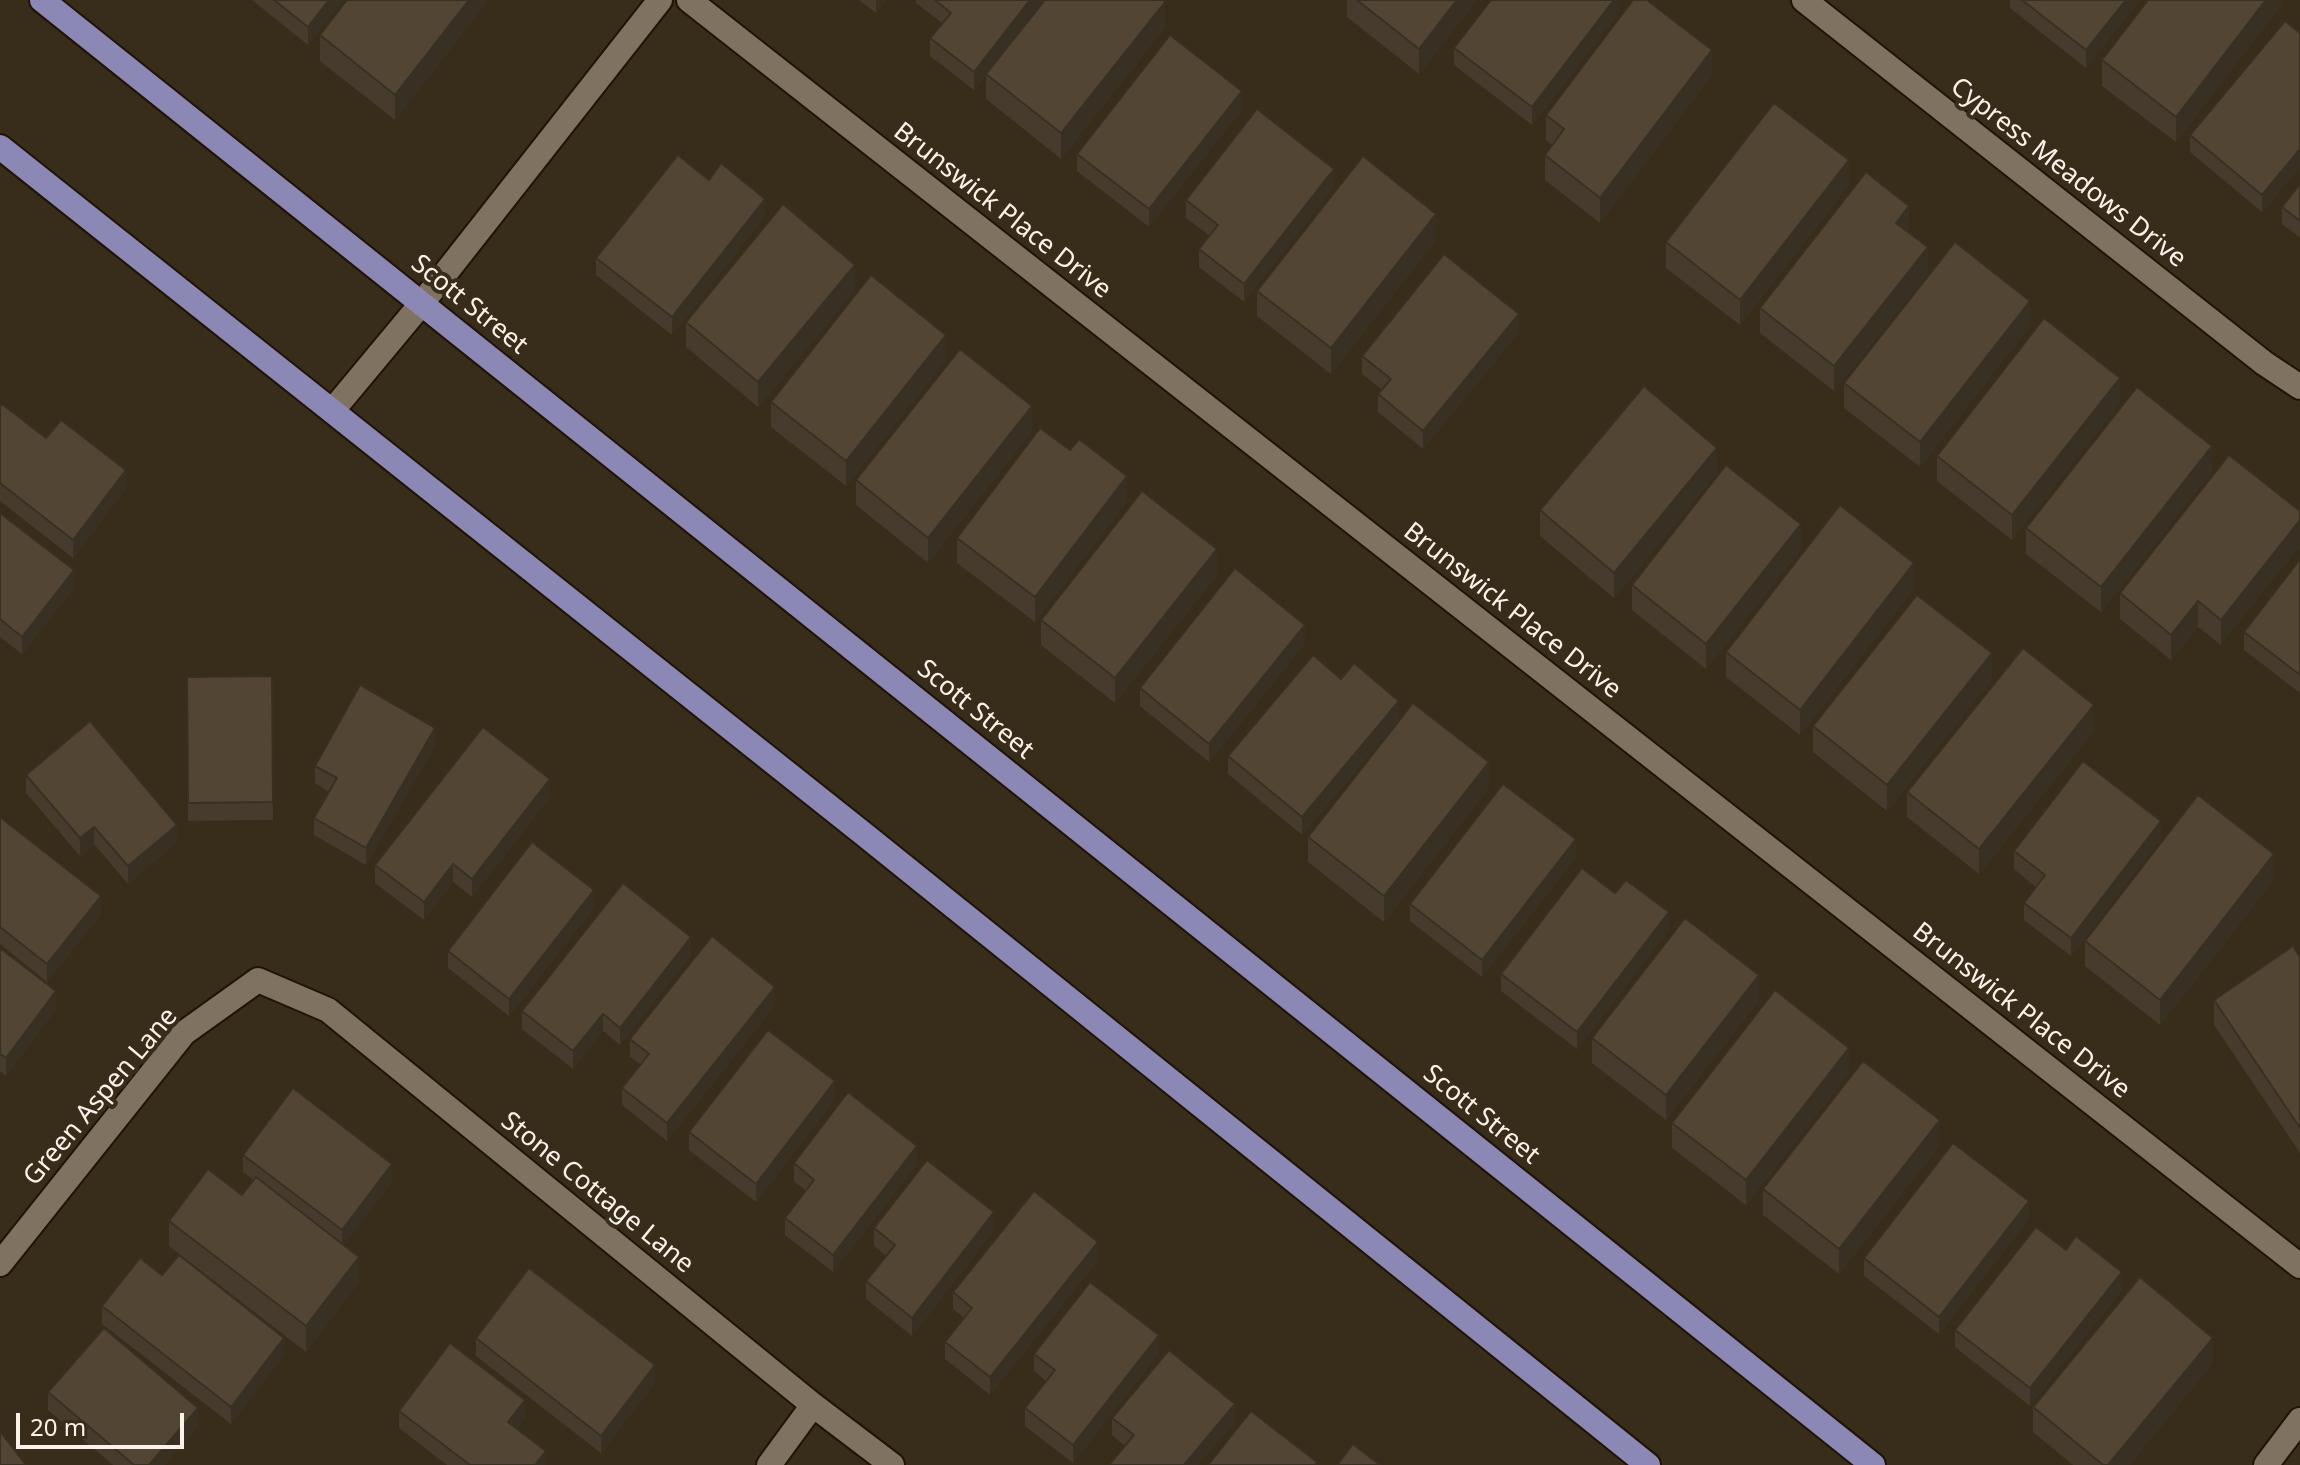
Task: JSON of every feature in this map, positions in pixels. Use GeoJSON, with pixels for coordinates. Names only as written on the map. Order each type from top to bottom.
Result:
{"type":"FeatureCollection","features":[{"type":"Feature","properties":{"kind":"main road","name":"Scott Street"},"geometry":{"type":"LineString","coordinates":[[42,0],[1873,1465]]}},
{"type":"Feature","properties":{"kind":"main road"},"geometry":{"type":"LineString","coordinates":[[0,147],[1153,1064],[1648,1465]]}},
{"type":"Feature","properties":{"kind":"street"},"geometry":{"type":"LineString","coordinates":[[333,410],[422,303],[660,0]]}},
{"type":"Feature","properties":{"kind":"street","name":"Brunswick Place Drive"},"geometry":{"type":"LineString","coordinates":[[689,0],[2300,1266]]}},
{"type":"Feature","properties":{"kind":"street","name":"Cypress Meadows Drive"},"geometry":{"type":"LineString","coordinates":[[1804,0],[2264,363],[2300,387]]}},
{"type":"Feature","properties":{"kind":"street","name":"Green Aspen Lane"},"geometry":{"type":"LineString","coordinates":[[0,1264],[184,1033],[258,980]]}},
{"type":"Feature","properties":{"kind":"street","name":"Stone Cottage Lane"},"geometry":{"type":"LineString","coordinates":[[258,980],[328,1010],[813,1405],[892,1465]]}},
{"type":"Feature","properties":{"kind":"street"},"geometry":{"type":"LineString","coordinates":[[769,1465],[813,1405]]}},
{"type":"Feature","properties":{"kind":"street"},"geometry":{"type":"LineString","coordinates":[[2266,1465],[2300,1420]]}},
{"type":"Feature","properties":{"kind":"building"},"geometry":{"type":"Polygon","coordinates":[[[274,0],[329,0],[308,27],[274,0]]]}},
{"type":"Feature","properties":{"kind":"building"},"geometry":{"type":"Polygon","coordinates":[[[347,0],[469,0],[395,95],[320,35],[347,0]]]}},
{"type":"Feature","properties":{"kind":"building"},"geometry":{"type":"Polygon","coordinates":[[[935,0],[1030,0],[974,72],[930,38],[951,13],[935,0]]]}},
{"type":"Feature","properties":{"kind":"building"},"geometry":{"type":"Polygon","coordinates":[[[1045,0],[1165,2],[1061,133],[986,74],[1045,0]]]}},
{"type":"Feature","properties":{"kind":"building"},"geometry":{"type":"Polygon","coordinates":[[[1357,0],[1457,0],[1419,49],[1357,0]]]}},
{"type":"Feature","properties":{"kind":"building"},"geometry":{"type":"Polygon","coordinates":[[[1491,0],[1614,0],[1532,107],[1454,48],[1491,0]]]}},
{"type":"Feature","properties":{"kind":"building"},"geometry":{"type":"Polygon","coordinates":[[[1633,0],[1647,0],[1712,50],[1600,198],[1545,155],[1564,129],[1546,115],[1633,0]]]}},
{"type":"Feature","properties":{"kind":"building"},"geometry":{"type":"Polygon","coordinates":[[[2022,0],[2126,0],[2086,50],[2022,0]]]}},
{"type":"Feature","properties":{"kind":"building"},"geometry":{"type":"Polygon","coordinates":[[[2148,0],[2266,0],[2176,117],[2102,60],[2148,0]]]}},
{"type":"Feature","properties":{"kind":"building"},"geometry":{"type":"Polygon","coordinates":[[[2285,21],[2300,33],[2300,149],[2262,195],[2190,135],[2285,21]]]}},
{"type":"Feature","properties":{"kind":"building"},"geometry":{"type":"Polygon","coordinates":[[[1170,35],[1242,91],[1149,209],[1077,154],[1170,35]]]}},
{"type":"Feature","properties":{"kind":"building"},"geometry":{"type":"Polygon","coordinates":[[[1774,103],[1849,160],[1740,300],[1666,242],[1774,103]]]}},
{"type":"Feature","properties":{"kind":"building"},"geometry":{"type":"Polygon","coordinates":[[[1257,109],[1334,169],[1244,284],[1199,249],[1218,225],[1186,200],[1257,109]]]}},
{"type":"Feature","properties":{"kind":"building"},"geometry":{"type":"Polygon","coordinates":[[[678,155],[709,180],[721,163],[765,199],[672,317],[596,258],[678,155]]]}},
{"type":"Feature","properties":{"kind":"building"},"geometry":{"type":"Polygon","coordinates":[[[1363,156],[1436,214],[1331,348],[1257,291],[1363,156]]]}},
{"type":"Feature","properties":{"kind":"building"},"geometry":{"type":"Polygon","coordinates":[[[1866,172],[1909,206],[1896,223],[1928,247],[1834,366],[1760,308],[1866,172]]]}},
{"type":"Feature","properties":{"kind":"building"},"geometry":{"type":"Polygon","coordinates":[[[2300,184],[2300,221],[2282,207],[2300,184]]]}},
{"type":"Feature","properties":{"kind":"building"},"geometry":{"type":"Polygon","coordinates":[[[783,204],[855,265],[758,382],[686,322],[783,204]]]}},
{"type":"Feature","properties":{"kind":"building"},"geometry":{"type":"Polygon","coordinates":[[[1955,242],[2030,301],[1920,442],[1844,383],[1955,242]]]}},
{"type":"Feature","properties":{"kind":"building"},"geometry":{"type":"Polygon","coordinates":[[[1444,254],[1519,314],[1423,431],[1378,394],[1391,379],[1362,356],[1444,254]]]}},
{"type":"Feature","properties":{"kind":"building"},"geometry":{"type":"Polygon","coordinates":[[[871,275],[946,335],[846,461],[771,402],[871,275]]]}},
{"type":"Feature","properties":{"kind":"building"},"geometry":{"type":"Polygon","coordinates":[[[2044,318],[2120,378],[2012,515],[1937,456],[2044,318]]]}},
{"type":"Feature","properties":{"kind":"building"},"geometry":{"type":"Polygon","coordinates":[[[960,349],[1032,406],[928,538],[856,480],[960,349]]]}},
{"type":"Feature","properties":{"kind":"building"},"geometry":{"type":"Polygon","coordinates":[[[1644,386],[1717,448],[1614,573],[1540,510],[1644,386]]]}},
{"type":"Feature","properties":{"kind":"building"},"geometry":{"type":"Polygon","coordinates":[[[2137,387],[2212,446],[2101,587],[2026,528],[2137,387]]]}},
{"type":"Feature","properties":{"kind":"building"},"geometry":{"type":"Polygon","coordinates":[[[2,404],[46,438],[61,420],[126,470],[73,540],[0,483],[2,404]]]}},
{"type":"Feature","properties":{"kind":"building"},"geometry":{"type":"Polygon","coordinates":[[[1040,428],[1070,450],[1079,439],[1127,476],[1035,597],[957,538],[1040,428]]]}},
{"type":"Feature","properties":{"kind":"building"},"geometry":{"type":"Polygon","coordinates":[[[2229,455],[2300,511],[2300,520],[2221,620],[2198,601],[2171,635],[2120,593],[2229,455]]]}},
{"type":"Feature","properties":{"kind":"building"},"geometry":{"type":"Polygon","coordinates":[[[1726,465],[1801,524],[1706,644],[1632,585],[1726,465]]]}},
{"type":"Feature","properties":{"kind":"building"},"geometry":{"type":"Polygon","coordinates":[[[1142,491],[1217,549],[1115,678],[1041,620],[1142,491]]]}},
{"type":"Feature","properties":{"kind":"building"},"geometry":{"type":"Polygon","coordinates":[[[1840,505],[1914,563],[1800,710],[1726,652],[1840,505]]]}},
{"type":"Feature","properties":{"kind":"building"},"geometry":{"type":"Polygon","coordinates":[[[0,513],[74,570],[22,637],[0,619],[0,513]]]}},
{"type":"Feature","properties":{"kind":"building"},"geometry":{"type":"Polygon","coordinates":[[[2300,559],[2300,675],[2244,632],[2300,559]]]}},
{"type":"Feature","properties":{"kind":"building"},"geometry":{"type":"Polygon","coordinates":[[[1235,568],[1305,625],[1209,744],[1140,688],[1235,568]]]}},
{"type":"Feature","properties":{"kind":"building"},"geometry":{"type":"Polygon","coordinates":[[[1917,595],[1992,653],[1887,785],[1813,726],[1917,595]]]}},
{"type":"Feature","properties":{"kind":"building"},"geometry":{"type":"Polygon","coordinates":[[[2023,648],[2094,705],[1979,849],[1907,792],[2023,648]]]}},
{"type":"Feature","properties":{"kind":"building"},"geometry":{"type":"Polygon","coordinates":[[[1313,655],[1341,679],[1354,663],[1399,701],[1302,817],[1228,756],[1313,655]]]}},
{"type":"Feature","properties":{"kind":"building"},"geometry":{"type":"Polygon","coordinates":[[[272,676],[273,802],[188,803],[187,677],[272,676]]]}},
{"type":"Feature","properties":{"kind":"building"},"geometry":{"type":"Polygon","coordinates":[[[360,685],[435,728],[366,848],[314,818],[337,778],[315,766],[360,685]]]}},
{"type":"Feature","properties":{"kind":"building"},"geometry":{"type":"Polygon","coordinates":[[[1413,703],[1489,762],[1384,896],[1308,837],[1413,703]]]}},
{"type":"Feature","properties":{"kind":"building"},"geometry":{"type":"Polygon","coordinates":[[[90,721],[177,825],[128,866],[94,827],[80,838],[26,775],[90,721]]]}},
{"type":"Feature","properties":{"kind":"building"},"geometry":{"type":"Polygon","coordinates":[[[483,727],[550,779],[472,879],[453,864],[424,902],[375,865],[483,727]]]}},
{"type":"Feature","properties":{"kind":"building"},"geometry":{"type":"Polygon","coordinates":[[[2083,761],[2161,821],[2071,938],[2024,903],[2045,875],[2014,851],[2083,761]]]}},
{"type":"Feature","properties":{"kind":"building"},"geometry":{"type":"Polygon","coordinates":[[[1503,784],[1576,839],[1482,960],[1410,904],[1503,784]]]}},
{"type":"Feature","properties":{"kind":"building"},"geometry":{"type":"Polygon","coordinates":[[[2198,795],[2274,854],[2160,1000],[2085,941],[2198,795]]]}},
{"type":"Feature","properties":{"kind":"building"},"geometry":{"type":"Polygon","coordinates":[[[0,817],[101,896],[47,964],[0,927],[0,817]]]}},
{"type":"Feature","properties":{"kind":"building"},"geometry":{"type":"Polygon","coordinates":[[[532,842],[594,890],[509,999],[448,951],[532,842]]]}},
{"type":"Feature","properties":{"kind":"building"},"geometry":{"type":"Polygon","coordinates":[[[1582,868],[1615,893],[1626,880],[1669,912],[1577,1032],[1501,974],[1582,868]]]}},
{"type":"Feature","properties":{"kind":"building"},"geometry":{"type":"Polygon","coordinates":[[[623,883],[691,937],[620,1028],[603,1014],[573,1051],[522,1011],[623,883]]]}},
{"type":"Feature","properties":{"kind":"building"},"geometry":{"type":"Polygon","coordinates":[[[1685,918],[1759,975],[1666,1095],[1592,1038],[1685,918]]]}},
{"type":"Feature","properties":{"kind":"building"},"geometry":{"type":"Polygon","coordinates":[[[712,936],[775,987],[667,1123],[622,1088],[649,1054],[630,1039],[712,936]]]}},
{"type":"Feature","properties":{"kind":"building"},"geometry":{"type":"Polygon","coordinates":[[[2293,946],[2300,957],[2300,1128],[2214,1000],[2293,946]]]}},
{"type":"Feature","properties":{"kind":"building"},"geometry":{"type":"Polygon","coordinates":[[[0,948],[56,991],[6,1058],[0,1054],[0,948]]]}},
{"type":"Feature","properties":{"kind":"building"},"geometry":{"type":"Polygon","coordinates":[[[1775,990],[1849,1048],[1746,1180],[1672,1123],[1775,990]]]}},
{"type":"Feature","properties":{"kind":"building"},"geometry":{"type":"Polygon","coordinates":[[[768,1030],[835,1081],[756,1184],[689,1132],[768,1030]]]}},
{"type":"Feature","properties":{"kind":"building"},"geometry":{"type":"Polygon","coordinates":[[[1863,1061],[1940,1120],[1839,1249],[1763,1189],[1863,1061]]]}},
{"type":"Feature","properties":{"kind":"building"},"geometry":{"type":"Polygon","coordinates":[[[293,1088],[392,1164],[342,1230],[243,1155],[293,1088]]]}},
{"type":"Feature","properties":{"kind":"building"},"geometry":{"type":"Polygon","coordinates":[[[848,1092],[917,1146],[833,1255],[785,1218],[814,1180],[794,1163],[848,1092]]]}},
{"type":"Feature","properties":{"kind":"building"},"geometry":{"type":"Polygon","coordinates":[[[1953,1143],[2029,1201],[1939,1317],[1864,1258],[1953,1143]]]}},
{"type":"Feature","properties":{"kind":"building"},"geometry":{"type":"Polygon","coordinates":[[[927,1160],[994,1212],[912,1318],[866,1281],[895,1245],[874,1228],[927,1160]]]}},
{"type":"Feature","properties":{"kind":"building"},"geometry":{"type":"Polygon","coordinates":[[[208,1169],[242,1195],[256,1177],[359,1257],[306,1326],[169,1221],[208,1169]]]}},
{"type":"Feature","properties":{"kind":"building"},"geometry":{"type":"Polygon","coordinates":[[[1034,1191],[1098,1242],[990,1377],[945,1342],[972,1308],[953,1292],[1034,1191]]]}},
{"type":"Feature","properties":{"kind":"building"},"geometry":{"type":"Polygon","coordinates":[[[2036,1227],[2066,1250],[2076,1236],[2122,1272],[2030,1388],[1955,1330],[2036,1227]]]}},
{"type":"Feature","properties":{"kind":"building"},"geometry":{"type":"Polygon","coordinates":[[[179,1255],[284,1338],[231,1407],[102,1306],[140,1258],[162,1275],[179,1255]]]}},
{"type":"Feature","properties":{"kind":"building"},"geometry":{"type":"Polygon","coordinates":[[[529,1268],[655,1365],[601,1436],[476,1338],[529,1268]]]}},
{"type":"Feature","properties":{"kind":"building"},"geometry":{"type":"Polygon","coordinates":[[[2140,1277],[2213,1338],[2108,1465],[2103,1465],[2033,1407],[2140,1277]]]}},
{"type":"Feature","properties":{"kind":"building"},"geometry":{"type":"Polygon","coordinates":[[[1090,1282],[1159,1335],[1073,1445],[1025,1408],[1055,1370],[1034,1354],[1090,1282]]]}},
{"type":"Feature","properties":{"kind":"building"},"geometry":{"type":"Polygon","coordinates":[[[104,1328],[198,1408],[149,1465],[134,1465],[48,1392],[104,1328]]]}},
{"type":"Feature","properties":{"kind":"building"},"geometry":{"type":"Polygon","coordinates":[[[450,1343],[525,1400],[508,1422],[546,1451],[535,1465],[470,1465],[399,1411],[450,1343]]]}},
{"type":"Feature","properties":{"kind":"building"},"geometry":{"type":"Polygon","coordinates":[[[1169,1350],[1235,1404],[1184,1465],[1109,1465],[1134,1435],[1112,1418],[1169,1350]]]}},
{"type":"Feature","properties":{"kind":"building"},"geometry":{"type":"Polygon","coordinates":[[[1251,1411],[1317,1462],[1315,1465],[1208,1465],[1251,1411]]]}},
{"type":"Feature","properties":{"kind":"building"},"geometry":{"type":"Polygon","coordinates":[[[0,1431],[26,1465],[0,1465],[0,1431]]]}},
{"type":"Feature","properties":{"kind":"building"},"geometry":{"type":"Polygon","coordinates":[[[1353,1444],[1380,1465],[1337,1465],[1353,1444]]]}}]}
